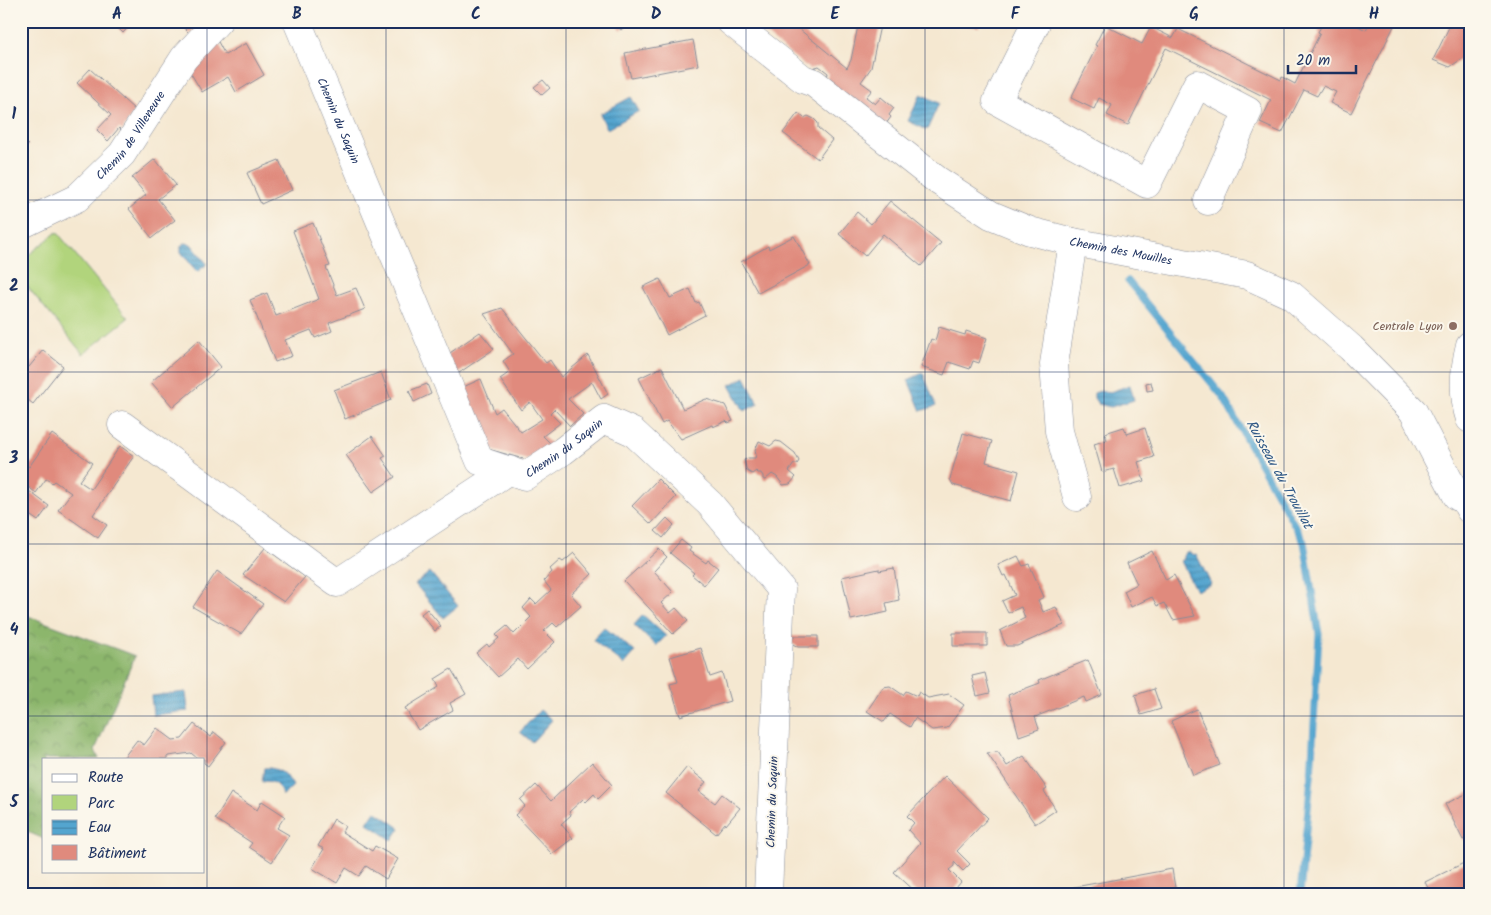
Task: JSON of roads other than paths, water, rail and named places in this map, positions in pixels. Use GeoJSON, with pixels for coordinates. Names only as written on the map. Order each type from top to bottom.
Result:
{"type":"FeatureCollection","features":[{"type":"Feature","properties":{"kind":"street","name":"Chemin de Villeneuve"},"geometry":{"type":"LineString","coordinates":[[21,225],[77,198],[122,154],[184,58],[218,21]]}},
{"type":"Feature","properties":{"kind":"street","name":"Chemin du Saquin"},"geometry":{"type":"LineString","coordinates":[[297,21],[480,461],[525,476],[563,451],[604,419],[633,432],[710,504],[781,590],[768,894]]}},
{"type":"Feature","properties":{"kind":"street","name":"Chemin des Mouilles"},"geometry":{"type":"LineString","coordinates":[[730,21],[803,79],[814,83],[937,180],[991,215],[1030,231],[1073,242],[1247,275],[1291,295],[1351,348],[1413,411],[1458,496],[1465,501],[1470,510]]}},
{"type":"Feature","properties":{"kind":"street"},"geometry":{"type":"LineString","coordinates":[[1037,21],[997,101],[1147,184],[1197,84],[1248,111],[1208,201]]}},
{"type":"Feature","properties":{"kind":"street"},"geometry":{"type":"LineString","coordinates":[[1073,242],[1054,364],[1059,431],[1077,497]]}},
{"type":"Feature","properties":{"kind":"street"},"geometry":{"type":"LineString","coordinates":[[1470,345],[1465,367],[1465,383],[1470,419]]}},
{"type":"Feature","properties":{"kind":"street"},"geometry":{"type":"LineString","coordinates":[[122,425],[337,583],[509,470]]}},
{"type":"Feature","properties":{"kind":"water"},"geometry":{"type":"Polygon","coordinates":[[[921,94],[939,103],[927,130],[908,121],[921,94]]]}},
{"type":"Feature","properties":{"kind":"water"},"geometry":{"type":"Polygon","coordinates":[[[631,97],[639,111],[607,129],[600,114],[631,97]]]}},
{"type":"Feature","properties":{"kind":"water"},"geometry":{"type":"Polygon","coordinates":[[[185,243],[191,244],[207,264],[197,272],[181,252],[181,246],[185,243]]]}},
{"type":"Feature","properties":{"kind":"water"},"geometry":{"type":"Polygon","coordinates":[[[923,373],[936,406],[921,411],[908,380],[923,373]]]}},
{"type":"Feature","properties":{"kind":"water"},"geometry":{"type":"Polygon","coordinates":[[[745,377],[758,404],[744,411],[730,385],[745,377]]]}},
{"type":"Feature","properties":{"kind":"water"},"geometry":{"type":"Polygon","coordinates":[[[1130,385],[1134,400],[1111,407],[1098,404],[1094,398],[1094,393],[1101,391],[1110,392],[1130,385]]]}},
{"type":"Feature","properties":{"kind":"water"},"geometry":{"type":"Polygon","coordinates":[[[1186,552],[1190,552],[1193,555],[1196,554],[1211,584],[1196,591],[1181,561],[1184,559],[1186,552]]]}},
{"type":"Feature","properties":{"kind":"water"},"geometry":{"type":"Polygon","coordinates":[[[430,572],[458,606],[443,618],[415,584],[430,572]]]}},
{"type":"Feature","properties":{"kind":"water"},"geometry":{"type":"Polygon","coordinates":[[[643,615],[666,636],[656,646],[634,625],[643,615]]]}},
{"type":"Feature","properties":{"kind":"water"},"geometry":{"type":"Polygon","coordinates":[[[604,627],[635,652],[624,665],[593,640],[604,627]]]}},
{"type":"Feature","properties":{"kind":"water"},"geometry":{"type":"Polygon","coordinates":[[[186,692],[188,711],[153,715],[151,696],[186,692]]]}},
{"type":"Feature","properties":{"kind":"water"},"geometry":{"type":"Polygon","coordinates":[[[540,710],[552,720],[532,742],[520,732],[540,710]]]}},
{"type":"Feature","properties":{"kind":"water"},"geometry":{"type":"Polygon","coordinates":[[[264,768],[282,772],[293,786],[282,796],[275,784],[269,781],[262,782],[264,768]]]}},
{"type":"Feature","properties":{"kind":"water"},"geometry":{"type":"Polygon","coordinates":[[[375,811],[400,828],[392,840],[367,823],[375,811]]]}},
{"type":"Feature","properties":{"kind":"waterway","name":"Ruisseau du Trouillat"},"geometry":{"type":"LineString","coordinates":[[1128,281],[1223,397],[1304,542],[1319,634],[1311,777],[1300,894]]}},
{"type":"Feature","properties":{"kind":"place","name":"Centrale Lyon"},"geometry":{"type":"Point","coordinates":[1453,326]}}]}
